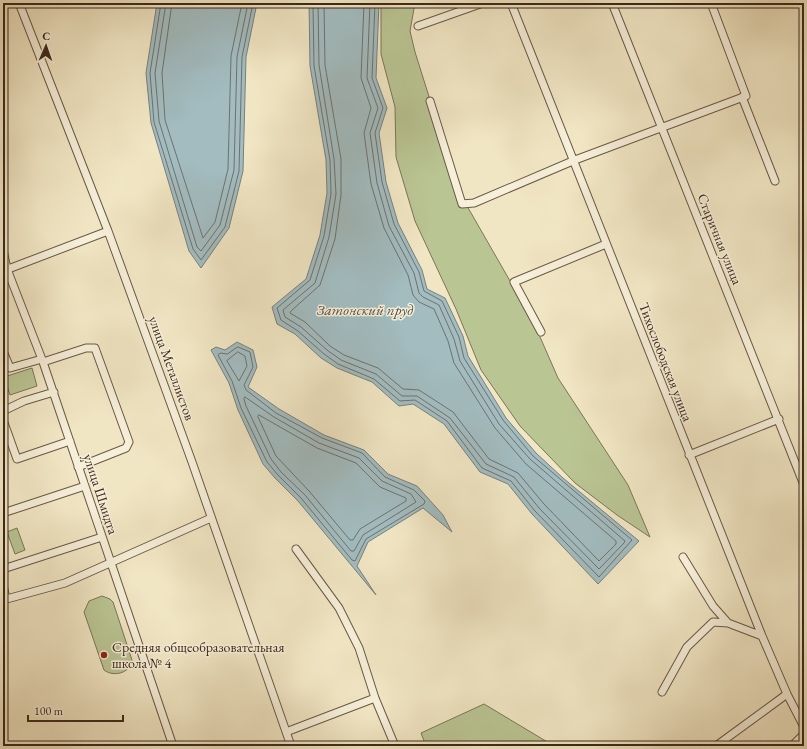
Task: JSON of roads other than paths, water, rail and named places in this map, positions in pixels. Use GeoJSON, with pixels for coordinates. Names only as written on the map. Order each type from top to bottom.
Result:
{"type":"FeatureCollection","features":[{"type":"Feature","properties":{"kind":"street","name":"улица Металлистов"},"geometry":{"type":"LineString","coordinates":[[19,3],[108,231],[212,518],[291,746]]}},
{"type":"Feature","properties":{"kind":"street"},"geometry":{"type":"LineString","coordinates":[[418,26],[483,3]]}},
{"type":"Feature","properties":{"kind":"street","name":"Тихослободская улица"},"geometry":{"type":"LineString","coordinates":[[511,3],[575,160],[606,244],[762,636],[787,694],[804,727]]}},
{"type":"Feature","properties":{"kind":"street","name":"Старичная улица"},"geometry":{"type":"LineString","coordinates":[[612,3],[804,485]]}},
{"type":"Feature","properties":{"kind":"street"},"geometry":{"type":"LineString","coordinates":[[711,3],[775,181]]}},
{"type":"Feature","properties":{"kind":"street"},"geometry":{"type":"LineString","coordinates":[[430,101],[462,204],[474,203],[575,160],[744,97]]}},
{"type":"Feature","properties":{"kind":"street"},"geometry":{"type":"LineString","coordinates":[[5,270],[108,231]]}},
{"type":"Feature","properties":{"kind":"street"},"geometry":{"type":"LineString","coordinates":[[541,332],[514,282],[606,244]]}},
{"type":"Feature","properties":{"kind":"street","name":"улица Шмидта"},"geometry":{"type":"LineString","coordinates":[[3,250],[5,270],[43,360],[110,563],[173,746]]}},
{"type":"Feature","properties":{"kind":"street"},"geometry":{"type":"LineString","coordinates":[[3,351],[10,368],[86,348],[95,348],[130,442],[126,448],[78,466]]}},
{"type":"Feature","properties":{"kind":"street"},"geometry":{"type":"LineString","coordinates":[[3,411],[24,401],[54,392]]}},
{"type":"Feature","properties":{"kind":"street"},"geometry":{"type":"LineString","coordinates":[[689,455],[779,419]]}},
{"type":"Feature","properties":{"kind":"street"},"geometry":{"type":"LineString","coordinates":[[3,420],[16,459],[70,441]]}},
{"type":"Feature","properties":{"kind":"street"},"geometry":{"type":"LineString","coordinates":[[3,513],[85,486]]}},
{"type":"Feature","properties":{"kind":"street"},"geometry":{"type":"LineString","coordinates":[[3,585],[4,599],[65,583],[212,518]]}},
{"type":"Feature","properties":{"kind":"street"},"geometry":{"type":"LineString","coordinates":[[3,569],[102,537]]}},
{"type":"Feature","properties":{"kind":"street"},"geometry":{"type":"LineString","coordinates":[[296,549],[339,608],[358,648],[395,746]]}},
{"type":"Feature","properties":{"kind":"street"},"geometry":{"type":"LineString","coordinates":[[683,557],[713,606],[728,623]]}},
{"type":"Feature","properties":{"kind":"street"},"geometry":{"type":"LineString","coordinates":[[662,692],[688,647],[713,622],[728,623],[762,636]]}},
{"type":"Feature","properties":{"kind":"street"},"geometry":{"type":"LineString","coordinates":[[716,746],[787,694]]}},
{"type":"Feature","properties":{"kind":"street"},"geometry":{"type":"LineString","coordinates":[[286,732],[376,698]]}},
{"type":"Feature","properties":{"kind":"street"},"geometry":{"type":"LineString","coordinates":[[792,746],[804,734]]}},
{"type":"Feature","properties":{"kind":"water"},"geometry":{"type":"Polygon","coordinates":[[[157,3],[257,3],[246,57],[243,171],[229,228],[201,268],[189,251],[151,123],[146,73],[157,3]]]}},
{"type":"Feature","properties":{"kind":"water","name":"Затонский пруд"},"geometry":{"type":"Polygon","coordinates":[[[309,3],[379,3],[376,78],[387,108],[379,133],[386,182],[398,223],[422,270],[427,289],[445,298],[463,336],[468,356],[506,418],[536,453],[563,478],[639,541],[598,584],[532,514],[508,484],[480,472],[444,424],[413,404],[399,406],[372,382],[337,368],[321,358],[295,334],[277,324],[272,307],[306,279],[320,235],[327,193],[326,160],[310,66],[309,3]]]}},
{"type":"Feature","properties":{"kind":"water"},"geometry":{"type":"Polygon","coordinates":[[[237,342],[253,350],[257,367],[248,387],[279,409],[324,435],[364,450],[388,474],[417,486],[443,515],[452,532],[423,508],[368,542],[357,566],[376,595],[298,501],[263,464],[238,410],[229,383],[211,350],[216,347],[225,350],[237,342]]]}},
{"type":"Feature","properties":{"kind":"place","name":"Средняя общеобразовательная школа № 4"},"geometry":{"type":"Point","coordinates":[104,655]}}]}
